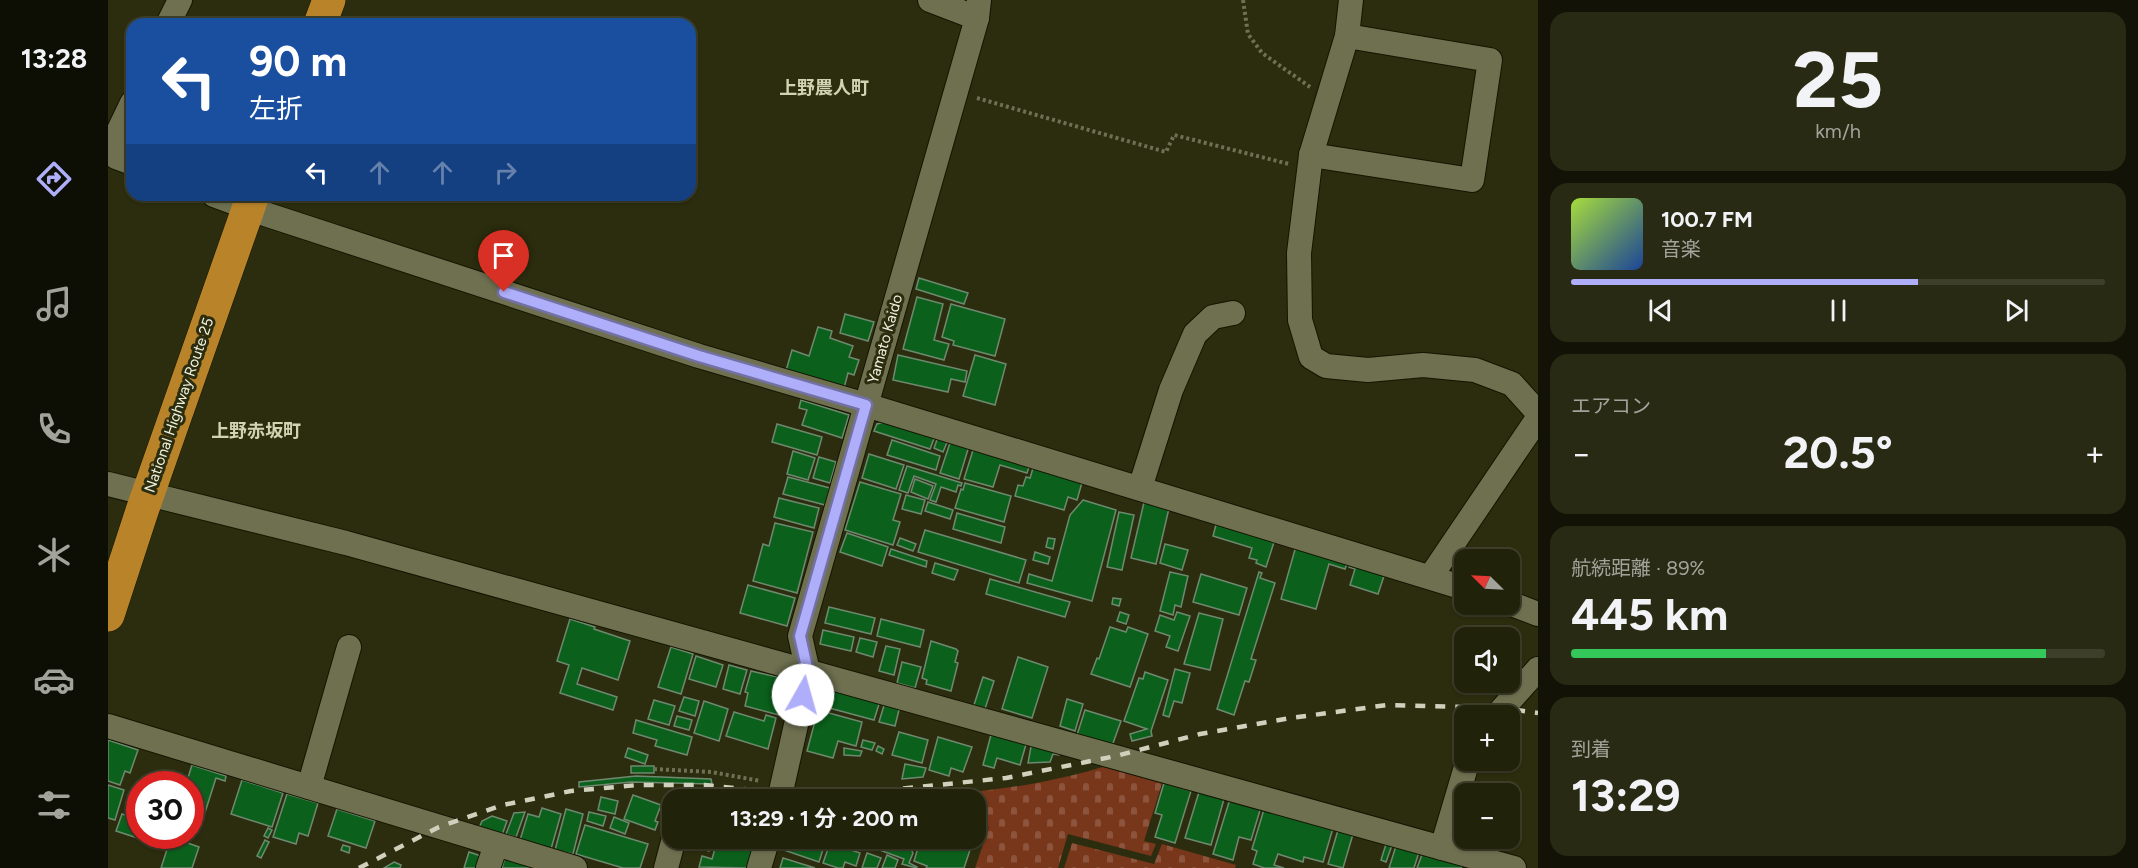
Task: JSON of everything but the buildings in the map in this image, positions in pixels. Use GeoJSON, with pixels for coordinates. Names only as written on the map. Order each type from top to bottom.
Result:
{"type":"FeatureCollection","features":[{"type":"Feature","properties":{"kind":"highway"},"geometry":{"type":"LineString","coordinates":[[322,18],[329,0]]}},
{"type":"Feature","properties":{"kind":"highway","name":"National Highway Route 25"},"geometry":{"type":"LineString","coordinates":[[108,615],[250,202]]}},
{"type":"Feature","properties":{"kind":"street"},"geometry":{"type":"LineString","coordinates":[[171,18],[180,0]]}},
{"type":"Feature","properties":{"kind":"street"},"geometry":{"type":"LineString","coordinates":[[930,0],[978,9]]}},
{"type":"Feature","properties":{"kind":"street"},"geometry":{"type":"LineString","coordinates":[[1351,0],[1347,36],[1310,162],[1299,253],[1300,320],[1311,357],[1326,366],[1368,370],[1423,365],[1475,370],[1512,384],[1538,413]]}},
{"type":"Feature","properties":{"kind":"street","name":"Yamato Kaido"},"geometry":{"type":"LineString","coordinates":[[782,789],[808,672],[800,636],[978,9]]}},
{"type":"Feature","properties":{"kind":"street"},"geometry":{"type":"LineString","coordinates":[[1310,162],[1472,180],[1490,60],[1347,36]]}},
{"type":"Feature","properties":{"kind":"street"},"geometry":{"type":"LineString","coordinates":[[126,115],[109,149],[117,157],[126,161]]}},
{"type":"Feature","properties":{"kind":"street"},"geometry":{"type":"LineString","coordinates":[[250,202],[699,356],[1454,584]]}},
{"type":"Feature","properties":{"kind":"street"},"geometry":{"type":"LineString","coordinates":[[1140,488],[1171,390],[1195,334],[1213,317],[1233,313]]}},
{"type":"Feature","properties":{"kind":"street"},"geometry":{"type":"LineString","coordinates":[[1431,576],[1538,418]]}},
{"type":"Feature","properties":{"kind":"street"},"geometry":{"type":"LineString","coordinates":[[108,484],[346,543],[1514,868]]}},
{"type":"Feature","properties":{"kind":"street"},"geometry":{"type":"LineString","coordinates":[[1520,607],[1538,614]]}},
{"type":"Feature","properties":{"kind":"street"},"geometry":{"type":"LineString","coordinates":[[309,787],[349,648]]}},
{"type":"Feature","properties":{"kind":"street"},"geometry":{"type":"LineString","coordinates":[[1506,705],[1538,669]]}},
{"type":"Feature","properties":{"kind":"street"},"geometry":{"type":"LineString","coordinates":[[108,726],[575,868]]}},
{"type":"Feature","properties":{"kind":"street"},"geometry":{"type":"LineString","coordinates":[[1442,848],[1465,771]]}},
{"type":"Feature","properties":{"kind":"street"},"geometry":{"type":"LineString","coordinates":[[488,868],[496,845]]}},
{"type":"Feature","properties":{"kind":"street"},"geometry":{"type":"LineString","coordinates":[[666,868],[671,849]]}},
{"type":"Feature","properties":{"kind":"street"},"geometry":{"type":"LineString","coordinates":[[759,868],[765,849]]}},
{"type":"Feature","properties":{"kind":"path"},"geometry":{"type":"LineString","coordinates":[[1243,0],[1248,34],[1262,53],[1312,88],[1329,95]]}},
{"type":"Feature","properties":{"kind":"path"},"geometry":{"type":"LineString","coordinates":[[956,92],[1166,152],[1174,135],[1310,162]]}},
{"type":"Feature","properties":{"kind":"path"},"geometry":{"type":"LineString","coordinates":[[654,769],[711,772],[770,789]]}},
{"type":"Feature","properties":{"kind":"green space"},"geometry":{"type":"Polygon","coordinates":[[[1113,763],[1164,777],[1144,841],[1156,844],[1151,856],[1068,834],[1058,868],[975,868],[981,849],[986,849],[989,827],[986,826],[986,790],[1087,772],[1113,763]]]}},
{"type":"Feature","properties":{"kind":"green space"},"geometry":{"type":"Polygon","coordinates":[[[1072,843],[1154,864],[1162,844],[1236,865],[1235,868],[1064,868],[1072,843]]]}},
{"type":"Feature","properties":{"kind":"railway"},"geometry":{"type":"LineString","coordinates":[[359,868],[439,827],[503,805],[571,791],[638,785],[705,785],[781,793],[858,793],[1006,778],[1116,756],[1200,734],[1291,718],[1387,705],[1502,708],[1538,713]]}},
{"type":"Feature","properties":{"kind":"district","name":"上野農人町"},"geometry":{"type":"Point","coordinates":[824,88]}},
{"type":"Feature","properties":{"kind":"district","name":"上野赤坂町"},"geometry":{"type":"Point","coordinates":[256,431]}},
{"type":"Feature","properties":{"kind":"route"},"geometry":{"type":"LineString","coordinates":[[504,292],[699,356],[866,405],[800,636],[808,672],[803,695]]}}]}
